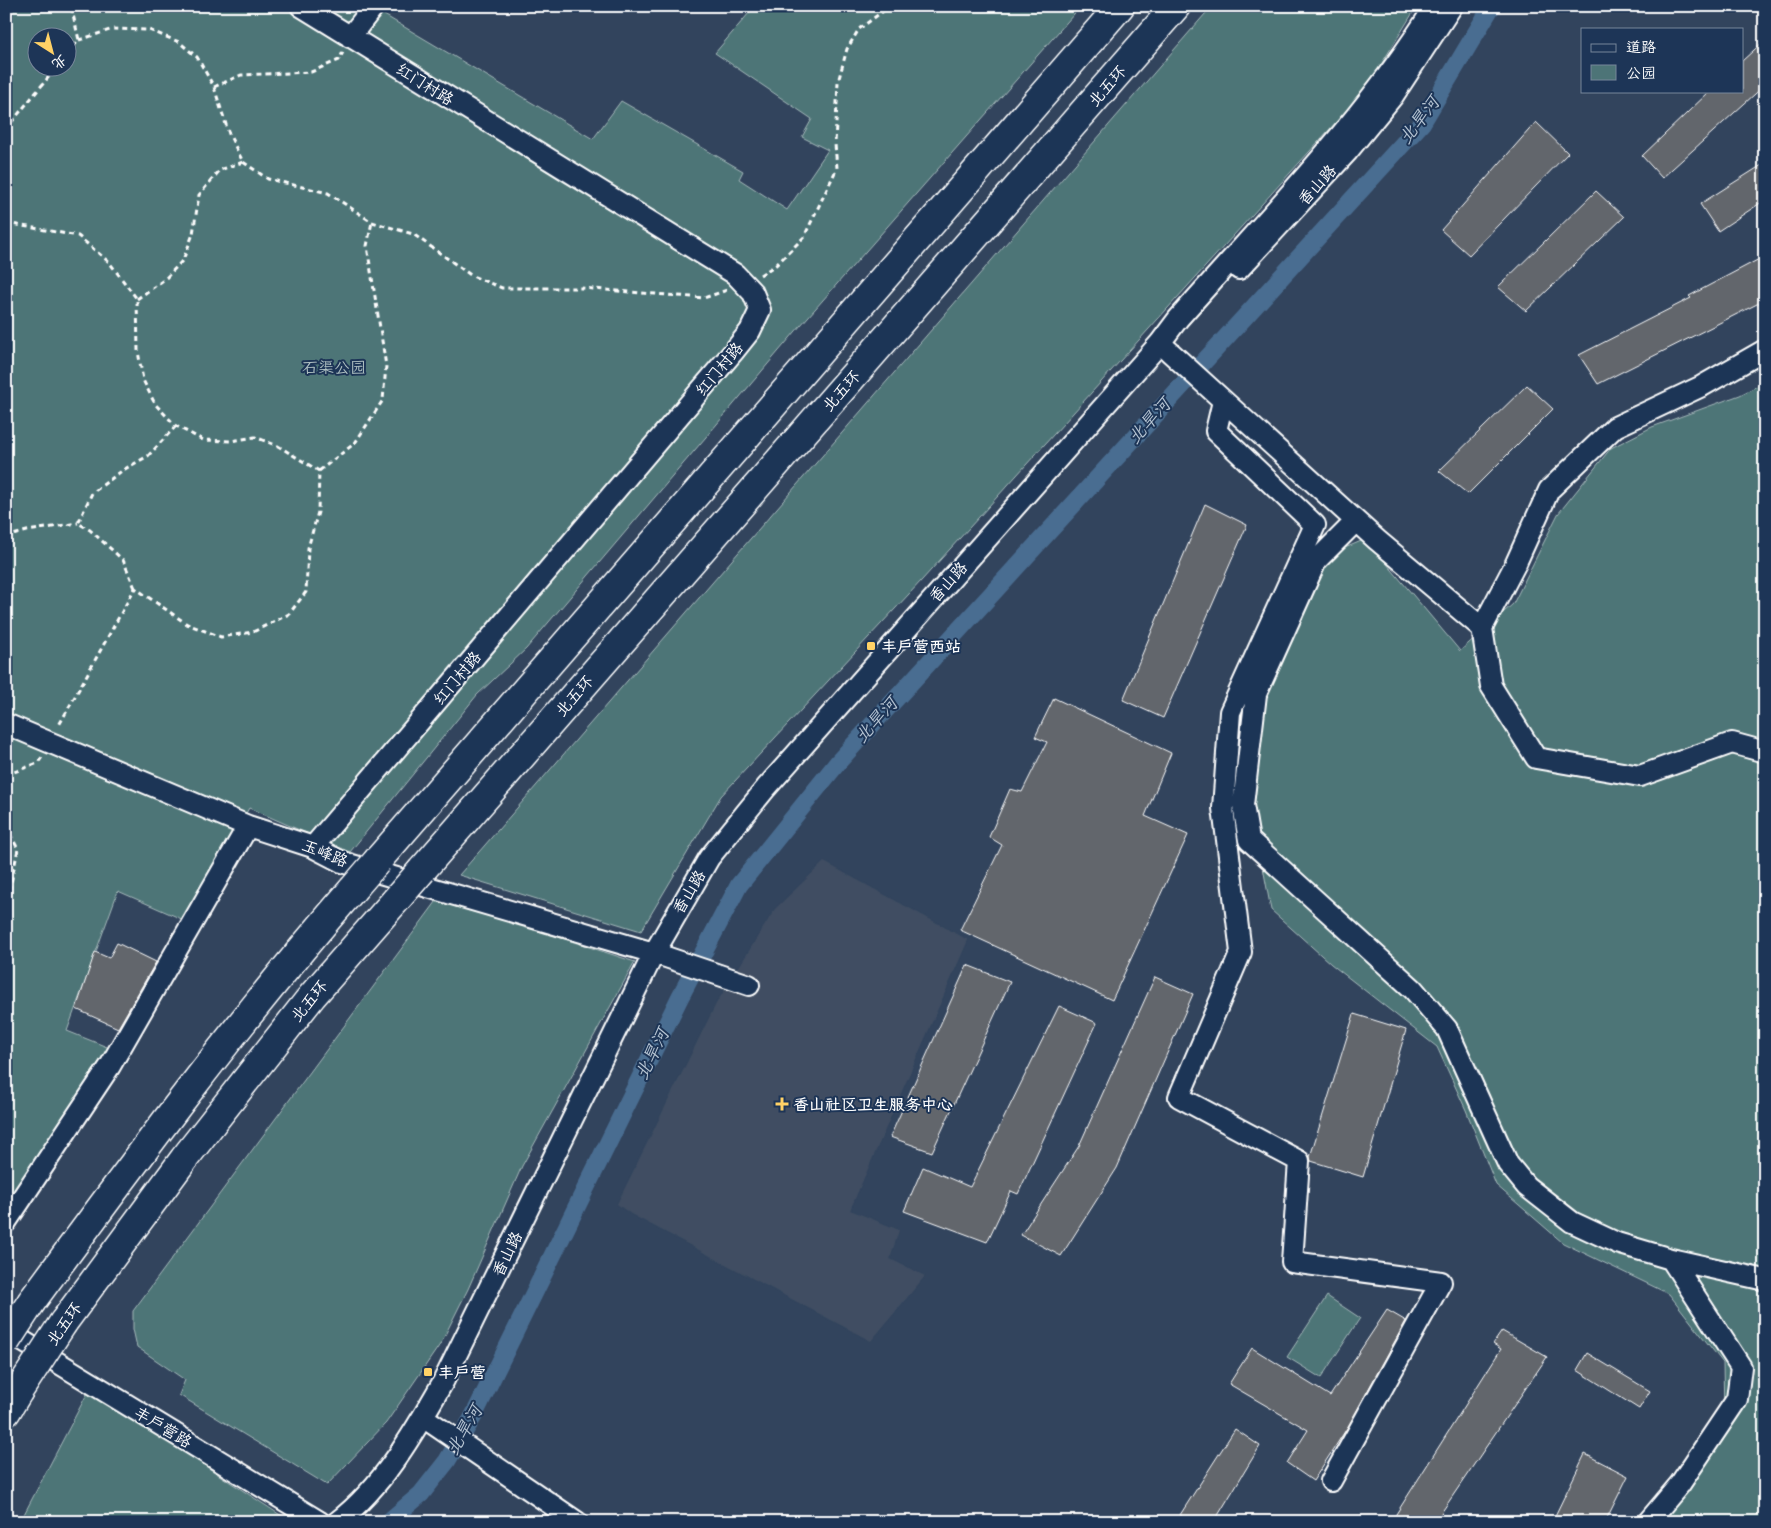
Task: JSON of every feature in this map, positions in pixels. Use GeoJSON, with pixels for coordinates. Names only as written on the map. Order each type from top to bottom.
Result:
{"type":"FeatureCollection","features":[{"type":"Feature","properties":{"kind":"highway"},"geometry":{"type":"LineString","coordinates":[[6,1340],[32,1301],[154,1135],[274,981],[1120,6]]}},
{"type":"Feature","properties":{"kind":"highway","name":"北五环"},"geometry":{"type":"LineString","coordinates":[[12,1402],[64,1323],[184,1159],[306,1004],[1176,6]]}},
{"type":"Feature","properties":{"kind":"street","name":"红门村路"},"geometry":{"type":"LineString","coordinates":[[301,6],[727,269],[753,293],[760,310],[750,331],[313,846]]}},
{"type":"Feature","properties":{"kind":"street"},"geometry":{"type":"LineString","coordinates":[[350,38],[374,6]]}},
{"type":"Feature","properties":{"kind":"street","name":"香山路"},"geometry":{"type":"LineString","coordinates":[[337,1522],[431,1423],[466,1340],[654,953],[709,858],[754,802],[1160,343],[1178,318],[1370,101],[1418,34],[1435,6]]}},
{"type":"Feature","properties":{"kind":"street","name":"香山路"},"geometry":{"type":"LineString","coordinates":[[1160,343],[1186,326],[1348,150],[1393,96],[1452,6]]}},
{"type":"Feature","properties":{"kind":"street"},"geometry":{"type":"LineString","coordinates":[[1160,343],[1356,521],[1482,628]]}},
{"type":"Feature","properties":{"kind":"street"},"geometry":{"type":"LineString","coordinates":[[1765,350],[1702,386],[1615,427],[1549,490],[1516,563],[1482,628],[1491,686],[1536,758],[1640,776],[1732,743],[1765,752]]}},
{"type":"Feature","properties":{"kind":"street"},"geometry":{"type":"LineString","coordinates":[[1223,401],[1216,431],[1315,525],[1230,712],[1223,808],[1241,952],[1180,1097],[1299,1161],[1292,1262],[1441,1282],[1331,1481]]}},
{"type":"Feature","properties":{"kind":"street"},"geometry":{"type":"LineString","coordinates":[[1356,521],[1316,561],[1256,694],[1243,805],[1249,840],[1413,989],[1447,1029],[1508,1164],[1526,1186],[1572,1222],[1616,1243],[1671,1259],[1765,1280]]}},
{"type":"Feature","properties":{"kind":"street","name":"玉峰路"},"geometry":{"type":"LineString","coordinates":[[6,724],[248,826],[313,846],[342,862],[654,953],[749,986]]}},
{"type":"Feature","properties":{"kind":"street"},"geometry":{"type":"LineString","coordinates":[[6,1222],[110,1066],[248,826]]}},
{"type":"Feature","properties":{"kind":"street"},"geometry":{"type":"LineString","coordinates":[[1648,1522],[1680,1484],[1737,1399],[1741,1367],[1671,1259]]}},
{"type":"Feature","properties":{"kind":"street","name":"丰户营路"},"geometry":{"type":"LineString","coordinates":[[6,1331],[320,1522]]}},
{"type":"Feature","properties":{"kind":"street"},"geometry":{"type":"LineString","coordinates":[[431,1423],[577,1522]]}},
{"type":"Feature","properties":{"kind":"path"},"geometry":{"type":"LineString","coordinates":[[71,6],[79,40],[113,29],[149,30],[179,42],[197,57],[214,87],[229,134],[243,162],[268,180],[328,193],[372,222],[413,234],[472,276],[502,288],[581,288],[704,298],[744,284],[776,265],[804,237],[838,168],[835,144],[838,82],[847,49],[859,29],[890,6]]}},
{"type":"Feature","properties":{"kind":"path"},"geometry":{"type":"LineString","coordinates":[[214,87],[242,74],[311,72],[339,60],[350,38]]}},
{"type":"Feature","properties":{"kind":"path"},"geometry":{"type":"LineString","coordinates":[[6,129],[48,78]]}},
{"type":"Feature","properties":{"kind":"path"},"geometry":{"type":"LineString","coordinates":[[138,300],[165,279],[183,260],[193,234],[199,195],[220,170],[243,162]]}},
{"type":"Feature","properties":{"kind":"path"},"geometry":{"type":"LineString","coordinates":[[319,471],[356,443],[383,400],[386,366],[367,246],[372,222]]}},
{"type":"Feature","properties":{"kind":"path"},"geometry":{"type":"LineString","coordinates":[[6,223],[78,236],[109,262],[138,300],[138,351],[143,380],[155,404],[176,426],[203,440],[231,441],[255,437],[278,446],[319,471]]}},
{"type":"Feature","properties":{"kind":"path"},"geometry":{"type":"LineString","coordinates":[[78,523],[92,493],[122,470],[148,456],[176,426]]}},
{"type":"Feature","properties":{"kind":"path"},"geometry":{"type":"LineString","coordinates":[[6,537],[27,531],[78,523],[90,530],[123,560],[135,588],[186,624],[221,637],[253,632],[289,614],[306,592],[308,548],[318,512],[319,471]]}},
{"type":"Feature","properties":{"kind":"path"},"geometry":{"type":"LineString","coordinates":[[6,775],[38,763],[135,588]]}},
{"type":"Feature","properties":{"kind":"path"},"geometry":{"type":"LineString","coordinates":[[6,826],[18,849],[6,907]]}},
{"type":"Feature","properties":{"kind":"shaded area","name":"香山社区卫生服务中心"},"geometry":{"type":"Polygon","coordinates":[[[824,862],[968,940],[850,1210],[899,1230],[890,1259],[925,1276],[871,1341],[631,1214],[617,1204],[716,1004],[775,909],[824,862]]]}},
{"type":"Feature","properties":{"kind":"green space","name":"石渠公园"},"geometry":{"type":"Polygon","coordinates":[[[6,6],[369,6],[593,139],[621,101],[743,171],[739,179],[787,210],[828,150],[802,137],[812,119],[715,53],[755,6],[1081,6],[801,325],[526,649],[477,695],[350,852],[249,808],[184,920],[118,891],[67,1031],[112,1049],[6,1208],[6,6]]]}},
{"type":"Feature","properties":{"kind":"green space"},"geometry":{"type":"Polygon","coordinates":[[[1212,6],[1417,6],[1366,89],[922,580],[721,796],[641,931],[459,875],[1212,6]]]}},
{"type":"Feature","properties":{"kind":"green space"},"geometry":{"type":"Polygon","coordinates":[[[1765,382],[1765,1522],[1648,1522],[1724,1416],[1723,1363],[1669,1294],[1563,1243],[1496,1185],[1466,1110],[1437,1047],[1331,964],[1271,910],[1239,740],[1333,553],[1366,539],[1460,651],[1513,604],[1558,514],[1611,448],[1652,427],[1740,395],[1765,382]]]}},
{"type":"Feature","properties":{"kind":"green space"},"geometry":{"type":"Polygon","coordinates":[[[439,898],[635,962],[522,1166],[468,1289],[441,1343],[386,1423],[327,1485],[179,1395],[185,1380],[137,1347],[133,1329],[133,1311],[439,898]]]}},
{"type":"Feature","properties":{"kind":"green space"},"geometry":{"type":"Polygon","coordinates":[[[1327,1296],[1360,1318],[1321,1378],[1287,1357],[1327,1296]]]}},
{"type":"Feature","properties":{"kind":"green space"},"geometry":{"type":"Polygon","coordinates":[[[89,1390],[291,1522],[20,1522],[89,1390]]]}},
{"type":"Feature","properties":{"kind":"building"},"geometry":{"type":"Polygon","coordinates":[[[1765,40],[1765,85],[1662,178],[1642,156],[1709,92],[1744,92],[1744,59],[1765,40]]]}},
{"type":"Feature","properties":{"kind":"building"},"geometry":{"type":"Polygon","coordinates":[[[1536,122],[1568,153],[1469,255],[1441,230],[1536,122]]]}},
{"type":"Feature","properties":{"kind":"building"},"geometry":{"type":"Polygon","coordinates":[[[1765,163],[1765,200],[1718,231],[1700,204],[1765,163]]]}},
{"type":"Feature","properties":{"kind":"building"},"geometry":{"type":"Polygon","coordinates":[[[1596,191],[1624,217],[1526,311],[1498,287],[1596,191]]]}},
{"type":"Feature","properties":{"kind":"building"},"geometry":{"type":"Polygon","coordinates":[[[1765,256],[1765,300],[1598,384],[1579,355],[1691,298],[1689,296],[1765,256]]]}},
{"type":"Feature","properties":{"kind":"building"},"geometry":{"type":"Polygon","coordinates":[[[1527,385],[1553,409],[1468,494],[1439,471],[1527,385]]]}},
{"type":"Feature","properties":{"kind":"building"},"geometry":{"type":"Polygon","coordinates":[[[1205,504],[1247,525],[1163,718],[1123,700],[1205,504]]]}},
{"type":"Feature","properties":{"kind":"building"},"geometry":{"type":"Polygon","coordinates":[[[1054,698],[1171,753],[1145,816],[1188,835],[1112,1000],[960,930],[1002,845],[989,837],[1010,789],[1022,792],[1047,742],[1035,737],[1054,698]]]}},
{"type":"Feature","properties":{"kind":"building"},"geometry":{"type":"Polygon","coordinates":[[[117,943],[156,962],[118,1028],[76,1009],[95,952],[109,958],[117,943]]]}},
{"type":"Feature","properties":{"kind":"building"},"geometry":{"type":"Polygon","coordinates":[[[967,965],[1010,982],[932,1152],[890,1137],[967,965]]]}},
{"type":"Feature","properties":{"kind":"building"},"geometry":{"type":"Polygon","coordinates":[[[1155,977],[1193,994],[1117,1168],[1061,1256],[1021,1235],[1079,1146],[1155,977]]]}},
{"type":"Feature","properties":{"kind":"building"},"geometry":{"type":"Polygon","coordinates":[[[1059,1006],[1097,1023],[1018,1194],[1011,1191],[987,1242],[904,1211],[923,1167],[970,1187],[1059,1006]]]}},
{"type":"Feature","properties":{"kind":"building"},"geometry":{"type":"Polygon","coordinates":[[[1354,1014],[1406,1030],[1363,1177],[1311,1161],[1310,1157],[1354,1014]]]}},
{"type":"Feature","properties":{"kind":"building"},"geometry":{"type":"Polygon","coordinates":[[[1387,1310],[1406,1321],[1349,1425],[1313,1481],[1287,1463],[1308,1430],[1229,1384],[1252,1348],[1330,1396],[1387,1310]]]}},
{"type":"Feature","properties":{"kind":"building"},"geometry":{"type":"Polygon","coordinates":[[[1502,1331],[1547,1357],[1435,1522],[1391,1522],[1501,1349],[1493,1344],[1502,1331]]]}},
{"type":"Feature","properties":{"kind":"building"},"geometry":{"type":"Polygon","coordinates":[[[1587,1353],[1650,1391],[1639,1409],[1577,1370],[1587,1353]]]}},
{"type":"Feature","properties":{"kind":"building"},"geometry":{"type":"Polygon","coordinates":[[[1235,1429],[1260,1446],[1214,1522],[1190,1522],[1180,1515],[1235,1429]]]}},
{"type":"Feature","properties":{"kind":"building"},"geometry":{"type":"Polygon","coordinates":[[[1585,1454],[1628,1476],[1605,1522],[1552,1522],[1585,1454]]]}},
{"type":"Feature","properties":{"kind":"waterway","name":"北旱河"},"geometry":{"type":"LineString","coordinates":[[388,1522],[421,1494],[447,1461],[473,1417],[680,997],[739,885],[839,761],[1422,123],[1492,6]]}},
{"type":"Feature","properties":{"kind":"place","name":"丰户营西站"},"geometry":{"type":"Point","coordinates":[871,646]}},
{"type":"Feature","properties":{"kind":"place","name":"香山社区卫生服务中心"},"geometry":{"type":"Point","coordinates":[782,1104]}},
{"type":"Feature","properties":{"kind":"place","name":"丰户营"},"geometry":{"type":"Point","coordinates":[428,1372]}}]}
